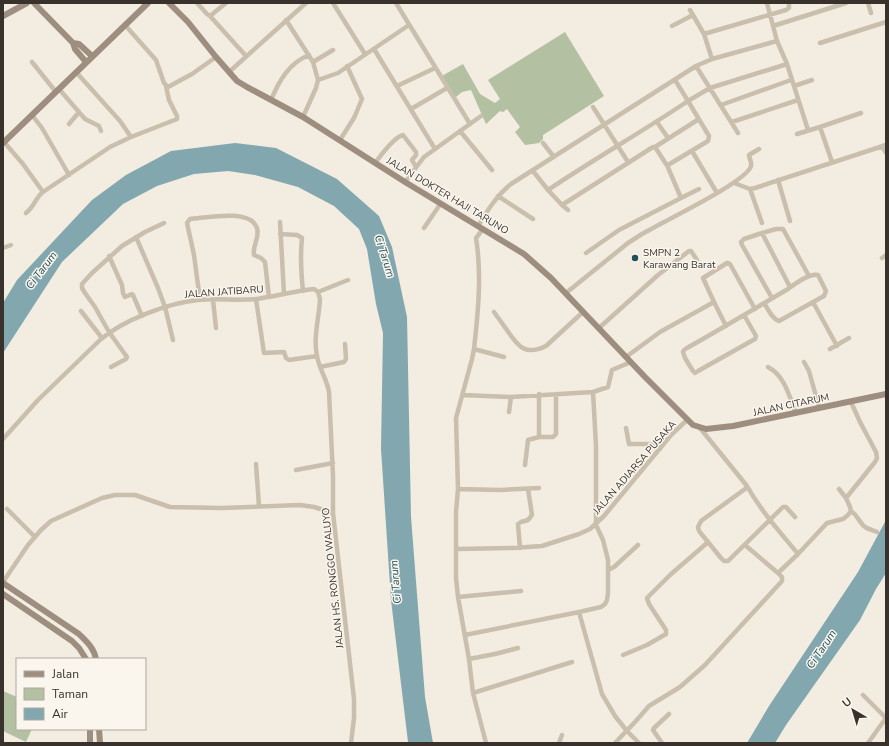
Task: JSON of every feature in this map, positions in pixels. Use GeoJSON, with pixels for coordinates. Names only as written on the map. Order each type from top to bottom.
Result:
{"type":"FeatureCollection","features":[{"type":"Feature","properties":{"kind":"street"},"geometry":{"type":"LineString","coordinates":[[3,16],[27,3]]}},
{"type":"Feature","properties":{"kind":"street"},"geometry":{"type":"LineString","coordinates":[[34,3],[73,43],[75,49],[86,62]]}},
{"type":"Feature","properties":{"kind":"street"},"geometry":{"type":"LineString","coordinates":[[43,192],[23,164],[3,143],[148,3]]}},
{"type":"Feature","properties":{"kind":"street","name":"JALAN DOKTER HAJI TARUNO"},"geometry":{"type":"LineString","coordinates":[[169,3],[188,22],[237,81],[247,88],[303,116],[405,182],[524,254],[566,293],[628,360],[687,420],[700,428]]}},
{"type":"Feature","properties":{"kind":"street"},"geometry":{"type":"LineString","coordinates":[[197,3],[246,56]]}},
{"type":"Feature","properties":{"kind":"street"},"geometry":{"type":"LineString","coordinates":[[210,16],[226,3]]}},
{"type":"Feature","properties":{"kind":"street"},"geometry":{"type":"LineString","coordinates":[[229,72],[306,3]]}},
{"type":"Feature","properties":{"kind":"street"},"geometry":{"type":"LineString","coordinates":[[333,3],[365,54]]}},
{"type":"Feature","properties":{"kind":"street"},"geometry":{"type":"LineString","coordinates":[[396,3],[470,124]]}},
{"type":"Feature","properties":{"kind":"street"},"geometry":{"type":"LineString","coordinates":[[767,3],[777,41],[787,64],[808,130]]}},
{"type":"Feature","properties":{"kind":"street"},"geometry":{"type":"LineString","coordinates":[[704,34],[786,10],[789,8],[789,3]]}},
{"type":"Feature","properties":{"kind":"street"},"geometry":{"type":"LineString","coordinates":[[773,26],[846,3]]}},
{"type":"Feature","properties":{"kind":"street"},"geometry":{"type":"LineString","coordinates":[[868,3],[871,13]]}},
{"type":"Feature","properties":{"kind":"street"},"geometry":{"type":"LineString","coordinates":[[672,26],[692,12],[704,34],[712,59]]}},
{"type":"Feature","properties":{"kind":"street"},"geometry":{"type":"LineString","coordinates":[[286,20],[313,62],[318,80],[316,88],[303,116]]}},
{"type":"Feature","properties":{"kind":"street"},"geometry":{"type":"LineString","coordinates":[[820,43],[886,22]]}},
{"type":"Feature","properties":{"kind":"street"},"geometry":{"type":"LineString","coordinates":[[26,213],[32,208],[38,196],[43,192],[110,147],[176,119],[177,116],[169,100],[166,86],[156,60],[125,25]]}},
{"type":"Feature","properties":{"kind":"street"},"geometry":{"type":"LineString","coordinates":[[318,80],[338,73],[409,25]]}},
{"type":"Feature","properties":{"kind":"street"},"geometry":{"type":"LineString","coordinates":[[486,743],[473,693],[469,659],[458,598],[456,548],[458,489],[456,418],[474,349],[479,302],[479,259],[476,238],[498,196],[511,184],[696,66],[712,59],[777,41]]}},
{"type":"Feature","properties":{"kind":"street"},"geometry":{"type":"LineString","coordinates":[[73,43],[79,44],[92,56]]}},
{"type":"Feature","properties":{"kind":"street"},"geometry":{"type":"LineString","coordinates":[[374,49],[435,149]]}},
{"type":"Feature","properties":{"kind":"street"},"geometry":{"type":"LineString","coordinates":[[313,62],[333,50]]}},
{"type":"Feature","properties":{"kind":"street"},"geometry":{"type":"LineString","coordinates":[[271,100],[277,86],[287,71],[297,62],[309,55]]}},
{"type":"Feature","properties":{"kind":"street"},"geometry":{"type":"LineString","coordinates":[[166,86],[170,86],[181,80],[216,57]]}},
{"type":"Feature","properties":{"kind":"street"},"geometry":{"type":"LineString","coordinates":[[32,62],[57,90],[88,121],[99,126],[101,131]]}},
{"type":"Feature","properties":{"kind":"street"},"geometry":{"type":"LineString","coordinates":[[548,190],[710,88],[787,64]]}},
{"type":"Feature","properties":{"kind":"street"},"geometry":{"type":"LineString","coordinates":[[340,140],[359,109],[362,99],[347,66]]}},
{"type":"Feature","properties":{"kind":"street"},"geometry":{"type":"LineString","coordinates":[[696,66],[738,132]]}},
{"type":"Feature","properties":{"kind":"street"},"geometry":{"type":"LineString","coordinates":[[397,86],[435,68]]}},
{"type":"Feature","properties":{"kind":"street"},"geometry":{"type":"LineString","coordinates":[[76,72],[120,121],[131,137]]}},
{"type":"Feature","properties":{"kind":"street"},"geometry":{"type":"LineString","coordinates":[[667,165],[671,164],[710,139],[675,80]]}},
{"type":"Feature","properties":{"kind":"street"},"geometry":{"type":"LineString","coordinates":[[721,106],[791,80]]}},
{"type":"Feature","properties":{"kind":"street"},"geometry":{"type":"LineString","coordinates":[[794,86],[812,80]]}},
{"type":"Feature","properties":{"kind":"street"},"geometry":{"type":"LineString","coordinates":[[411,109],[447,88]]}},
{"type":"Feature","properties":{"kind":"street"},"geometry":{"type":"LineString","coordinates":[[732,122],[798,100]]}},
{"type":"Feature","properties":{"kind":"street"},"geometry":{"type":"LineString","coordinates":[[593,107],[628,162]]}},
{"type":"Feature","properties":{"kind":"street"},"geometry":{"type":"LineString","coordinates":[[69,124],[79,112]]}},
{"type":"Feature","properties":{"kind":"street"},"geometry":{"type":"LineString","coordinates":[[798,134],[861,113]]}},
{"type":"Feature","properties":{"kind":"street"},"geometry":{"type":"LineString","coordinates":[[32,115],[42,128],[69,175]]}},
{"type":"Feature","properties":{"kind":"street"},"geometry":{"type":"LineString","coordinates":[[405,182],[424,157],[481,116]]}},
{"type":"Feature","properties":{"kind":"street"},"geometry":{"type":"LineString","coordinates":[[562,205],[628,162],[699,119]]}},
{"type":"Feature","properties":{"kind":"street"},"geometry":{"type":"LineString","coordinates":[[657,122],[668,138]]}},
{"type":"Feature","properties":{"kind":"street"},"geometry":{"type":"LineString","coordinates":[[820,127],[832,162]]}},
{"type":"Feature","properties":{"kind":"street"},"geometry":{"type":"LineString","coordinates":[[460,131],[492,170]]}},
{"type":"Feature","properties":{"kind":"street"},"geometry":{"type":"LineString","coordinates":[[375,163],[391,143],[403,135],[416,152],[416,155],[412,160],[416,167]]}},
{"type":"Feature","properties":{"kind":"street"},"geometry":{"type":"LineString","coordinates":[[543,143],[554,157]]}},
{"type":"Feature","properties":{"kind":"street"},"geometry":{"type":"LineString","coordinates":[[734,183],[750,189],[884,146],[886,153]]}},
{"type":"Feature","properties":{"kind":"street"},"geometry":{"type":"LineString","coordinates":[[655,147],[667,165],[681,198]]}},
{"type":"Feature","properties":{"kind":"street"},"geometry":{"type":"LineString","coordinates":[[566,293],[628,243],[734,183],[750,169],[752,163],[749,154],[759,149]]}},
{"type":"Feature","properties":{"kind":"street"},"geometry":{"type":"LineString","coordinates":[[692,151],[717,193]]}},
{"type":"Feature","properties":{"kind":"street"},"geometry":{"type":"LineString","coordinates":[[533,171],[548,190],[568,210]]}},
{"type":"Feature","properties":{"kind":"street"},"geometry":{"type":"LineString","coordinates":[[778,180],[790,221]]}},
{"type":"Feature","properties":{"kind":"street"},"geometry":{"type":"LineString","coordinates":[[586,253],[619,230],[699,189]]}},
{"type":"Feature","properties":{"kind":"street"},"geometry":{"type":"LineString","coordinates":[[750,189],[762,223]]}},
{"type":"Feature","properties":{"kind":"street"},"geometry":{"type":"LineString","coordinates":[[498,196],[533,218]]}},
{"type":"Feature","properties":{"kind":"street"},"geometry":{"type":"LineString","coordinates":[[424,228],[441,203]]}},
{"type":"Feature","properties":{"kind":"street"},"geometry":{"type":"LineString","coordinates":[[200,300],[194,255],[187,223],[190,219],[227,216],[242,217],[253,222],[257,227],[257,239],[253,252],[254,255],[261,258],[264,262],[269,297]]}},
{"type":"Feature","properties":{"kind":"street"},"geometry":{"type":"LineString","coordinates":[[111,367],[127,358],[109,332],[96,307],[82,288],[84,281],[109,256],[122,246],[164,222]]}},
{"type":"Feature","properties":{"kind":"street"},"geometry":{"type":"LineString","coordinates":[[280,222],[284,294]]}},
{"type":"Feature","properties":{"kind":"street"},"geometry":{"type":"LineString","coordinates":[[772,298],[742,242],[744,239],[776,229],[783,229],[809,276]]}},
{"type":"Feature","properties":{"kind":"street"},"geometry":{"type":"LineString","coordinates":[[762,233],[790,287]]}},
{"type":"Feature","properties":{"kind":"street"},"geometry":{"type":"LineString","coordinates":[[280,234],[297,235],[302,238],[300,265],[303,291]]}},
{"type":"Feature","properties":{"kind":"street"},"geometry":{"type":"LineString","coordinates":[[136,237],[165,307],[173,340]]}},
{"type":"Feature","properties":{"kind":"street"},"geometry":{"type":"LineString","coordinates":[[3,248],[11,245]]}},
{"type":"Feature","properties":{"kind":"street"},"geometry":{"type":"LineString","coordinates":[[599,328],[658,275],[689,251],[691,251],[698,260]]}},
{"type":"Feature","properties":{"kind":"street"},"geometry":{"type":"LineString","coordinates":[[109,256],[122,285],[125,297],[132,294],[133,295],[142,316]]}},
{"type":"Feature","properties":{"kind":"street"},"geometry":{"type":"LineString","coordinates":[[726,326],[703,278],[727,263],[730,264],[755,309]]}},
{"type":"Feature","properties":{"kind":"street"},"geometry":{"type":"LineString","coordinates":[[744,315],[756,336],[754,341],[698,372],[693,372],[685,358],[683,352],[684,350],[809,276],[815,274],[818,275],[826,291],[824,296],[779,321],[773,317],[764,303]]}},
{"type":"Feature","properties":{"kind":"street","name":"JALAN JATIBARU"},"geometry":{"type":"LineString","coordinates":[[3,439],[23,419],[38,400],[102,338],[109,332],[142,316],[165,307],[200,300],[256,299],[303,291],[314,290],[318,292],[348,280]]}},
{"type":"Feature","properties":{"kind":"street","name":"JALAN HS. RONGGO WALUYO"},"geometry":{"type":"LineString","coordinates":[[318,292],[320,300],[316,345],[320,367],[327,381],[329,392],[333,463],[332,513],[354,699],[354,718],[351,743]]}},
{"type":"Feature","properties":{"kind":"street"},"geometry":{"type":"LineString","coordinates":[[256,299],[264,354],[284,352],[286,358],[289,360],[317,356]]}},
{"type":"Feature","properties":{"kind":"street"},"geometry":{"type":"LineString","coordinates":[[213,300],[216,328]]}},
{"type":"Feature","properties":{"kind":"street"},"geometry":{"type":"LineString","coordinates":[[463,395],[511,397],[539,394],[593,392],[608,387],[610,372],[612,370],[628,360],[660,332],[714,302]]}},
{"type":"Feature","properties":{"kind":"street"},"geometry":{"type":"LineString","coordinates":[[813,302],[837,346]]}},
{"type":"Feature","properties":{"kind":"street"},"geometry":{"type":"LineString","coordinates":[[80,311],[102,338]]}},
{"type":"Feature","properties":{"kind":"street"},"geometry":{"type":"LineString","coordinates":[[494,312],[517,344],[523,349],[535,350],[546,346],[583,312]]}},
{"type":"Feature","properties":{"kind":"street"},"geometry":{"type":"LineString","coordinates":[[830,349],[849,338]]}},
{"type":"Feature","properties":{"kind":"street"},"geometry":{"type":"LineString","coordinates":[[320,367],[344,362],[346,359],[345,344]]}},
{"type":"Feature","properties":{"kind":"street"},"geometry":{"type":"LineString","coordinates":[[474,349],[504,357]]}},
{"type":"Feature","properties":{"kind":"street"},"geometry":{"type":"LineString","coordinates":[[804,362],[809,371],[819,407]]}},
{"type":"Feature","properties":{"kind":"street"},"geometry":{"type":"LineString","coordinates":[[768,367],[774,370],[780,377],[796,413]]}},
{"type":"Feature","properties":{"kind":"street"},"geometry":{"type":"LineString","coordinates":[[465,635],[579,612],[601,607],[605,604],[607,600],[608,570],[606,551],[596,525],[596,446],[593,392]]}},
{"type":"Feature","properties":{"kind":"street"},"geometry":{"type":"LineString","coordinates":[[539,394],[539,437]]}},
{"type":"Feature","properties":{"kind":"street"},"geometry":{"type":"LineString","coordinates":[[525,464],[528,440],[539,437],[553,437],[556,434],[556,394]]}},
{"type":"Feature","properties":{"kind":"street","name":"JALAN CITARUM"},"geometry":{"type":"LineString","coordinates":[[700,428],[713,429],[733,426],[886,394]]}},
{"type":"Feature","properties":{"kind":"street"},"geometry":{"type":"LineString","coordinates":[[509,412],[511,397]]}},
{"type":"Feature","properties":{"kind":"street"},"geometry":{"type":"LineString","coordinates":[[846,498],[861,481],[877,458],[876,452],[851,402]]}},
{"type":"Feature","properties":{"kind":"street","name":"JALAN ADIARSA PUSAKA"},"geometry":{"type":"LineString","coordinates":[[456,548],[537,547],[579,534],[596,525],[671,435],[687,420]]}},
{"type":"Feature","properties":{"kind":"street"},"geometry":{"type":"LineString","coordinates":[[626,428],[629,444],[651,444],[660,449]]}},
{"type":"Feature","properties":{"kind":"street"},"geometry":{"type":"LineString","coordinates":[[700,428],[746,483],[756,502],[769,520],[798,554]]}},
{"type":"Feature","properties":{"kind":"street"},"geometry":{"type":"LineString","coordinates":[[296,470],[333,463]]}},
{"type":"Feature","properties":{"kind":"street"},"geometry":{"type":"LineString","coordinates":[[256,464],[259,506]]}},
{"type":"Feature","properties":{"kind":"street"},"geometry":{"type":"LineString","coordinates":[[747,486],[701,521],[698,527],[699,532],[707,543],[724,561],[728,561],[783,506],[786,507],[795,517]]}},
{"type":"Feature","properties":{"kind":"street"},"geometry":{"type":"LineString","coordinates":[[458,489],[494,490],[538,488]]}},
{"type":"Feature","properties":{"kind":"street"},"geometry":{"type":"LineString","coordinates":[[520,548],[518,524],[528,520],[532,515],[528,489]]}},
{"type":"Feature","properties":{"kind":"street"},"geometry":{"type":"LineString","coordinates":[[839,489],[846,498],[851,511],[856,514],[865,528],[878,532]]}},
{"type":"Feature","properties":{"kind":"street"},"geometry":{"type":"LineString","coordinates":[[96,658],[94,650],[79,634],[3,582],[35,537],[51,521],[102,498],[115,495],[135,495],[176,507],[222,508],[300,505],[314,507],[332,513]]}},
{"type":"Feature","properties":{"kind":"street"},"geometry":{"type":"LineString","coordinates":[[7,508],[35,537]]}},
{"type":"Feature","properties":{"kind":"street"},"geometry":{"type":"LineString","coordinates":[[778,573],[827,523],[843,519],[851,511]]}},
{"type":"Feature","properties":{"kind":"street"},"geometry":{"type":"LineString","coordinates":[[623,655],[647,645],[666,634],[666,630],[649,604],[647,598],[670,575],[707,543]]}},
{"type":"Feature","properties":{"kind":"street"},"geometry":{"type":"LineString","coordinates":[[608,570],[614,567],[638,545]]}},
{"type":"Feature","properties":{"kind":"street"},"geometry":{"type":"LineString","coordinates":[[615,743],[649,706],[680,687],[705,665],[727,642],[748,616],[782,581],[782,577],[778,573],[745,545]]}},
{"type":"Feature","properties":{"kind":"street"},"geometry":{"type":"LineString","coordinates":[[458,598],[521,591]]}},
{"type":"Feature","properties":{"kind":"street"},"geometry":{"type":"LineString","coordinates":[[3,594],[72,641],[85,658]]}},
{"type":"Feature","properties":{"kind":"street"},"geometry":{"type":"LineString","coordinates":[[579,612],[602,694],[607,705],[627,731],[639,743]]}},
{"type":"Feature","properties":{"kind":"street"},"geometry":{"type":"LineString","coordinates":[[469,659],[518,648]]}},
{"type":"Feature","properties":{"kind":"street"},"geometry":{"type":"LineString","coordinates":[[473,693],[572,662]]}},
{"type":"Feature","properties":{"kind":"street"},"geometry":{"type":"LineString","coordinates":[[863,695],[886,718],[868,743]]}},
{"type":"Feature","properties":{"kind":"street"},"geometry":{"type":"LineString","coordinates":[[662,743],[654,728],[669,714]]}},
{"type":"Feature","properties":{"kind":"street"},"geometry":{"type":"LineString","coordinates":[[90,740],[99,732]]}},
{"type":"Feature","properties":{"kind":"street"},"geometry":{"type":"LineString","coordinates":[[99,732],[100,743]]}},
{"type":"Feature","properties":{"kind":"street"},"geometry":{"type":"LineString","coordinates":[[558,743],[562,735]]}},
{"type":"Feature","properties":{"kind":"green space"},"geometry":{"type":"Polygon","coordinates":[[[565,32],[604,96],[543,135],[543,139],[539,143],[525,145],[515,132],[520,127],[507,109],[503,112],[500,111],[486,124],[471,90],[462,92],[456,97],[440,77],[463,64],[480,94],[495,103],[500,99],[488,80],[565,32]]]}},
{"type":"Feature","properties":{"kind":"green space"},"geometry":{"type":"Polygon","coordinates":[[[3,691],[16,697],[16,730],[32,730],[26,742],[3,731],[3,691]]]}},
{"type":"Feature","properties":{"kind":"water","name":"Ci Tarum"},"geometry":{"type":"Polygon","coordinates":[[[235,143],[276,148],[337,179],[379,216],[392,247],[407,317],[411,517],[425,697],[433,743],[408,743],[391,600],[381,449],[383,333],[376,304],[367,249],[359,229],[334,206],[298,187],[255,175],[228,171],[194,174],[157,186],[123,204],[62,262],[3,353],[3,303],[17,280],[92,200],[126,175],[171,151],[235,143]]]}},
{"type":"Feature","properties":{"kind":"water","name":"Ci Tarum"},"geometry":{"type":"Polygon","coordinates":[[[886,520],[886,573],[860,620],[775,743],[747,743],[769,706],[858,572],[886,520]]]}},
{"type":"Feature","properties":{"kind":"place","name":"SMPN 2 Karawang Barat"},"geometry":{"type":"Point","coordinates":[635,258]}}]}
